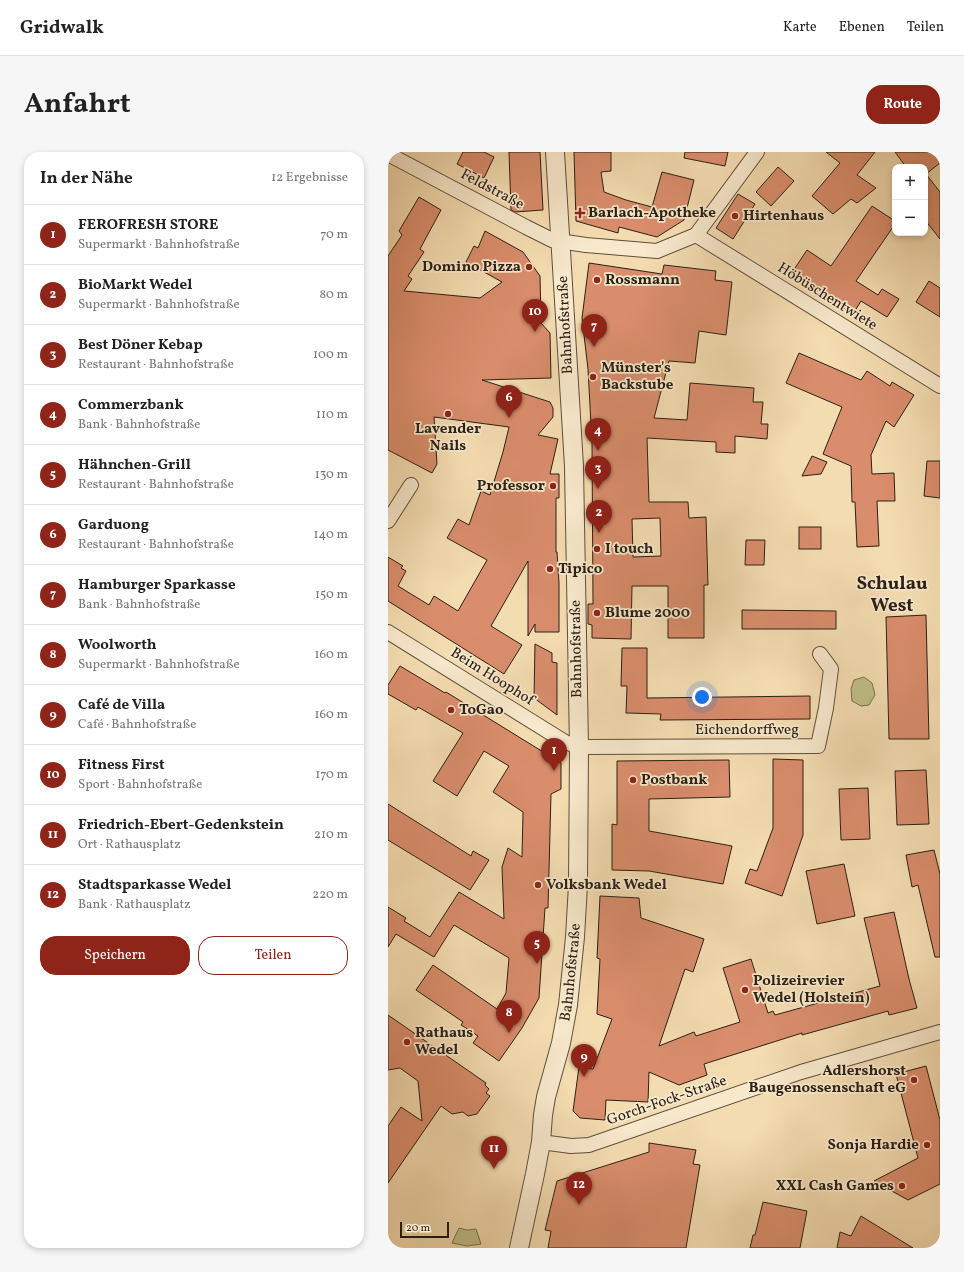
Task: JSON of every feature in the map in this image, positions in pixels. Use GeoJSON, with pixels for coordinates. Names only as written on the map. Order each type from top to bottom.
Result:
{"type":"FeatureCollection","features":[{"type":"Feature","properties":{"kind":"street","name":"Bahnhofstraße"},"geometry":{"type":"LineString","coordinates":[[519,1247],[541,1142],[546,1097],[561,1043],[568,1005],[575,937],[578,885],[579,747],[574,466],[555,152]]}},
{"type":"Feature","properties":{"kind":"street"},"geometry":{"type":"LineString","coordinates":[[696,235],[757,152]]}},
{"type":"Feature","properties":{"kind":"street","name":"Feldstraße"},"geometry":{"type":"LineString","coordinates":[[388,154],[526,227],[561,242],[657,252],[696,235]]}},
{"type":"Feature","properties":{"kind":"street","name":"Höbüschentwiete"},"geometry":{"type":"LineString","coordinates":[[696,235],[940,386]]}},
{"type":"Feature","properties":{"kind":"street"},"geometry":{"type":"LineString","coordinates":[[388,521],[411,485]]}},
{"type":"Feature","properties":{"kind":"street","name":"Beim Hoophof"},"geometry":{"type":"LineString","coordinates":[[388,632],[565,742],[579,747]]}},
{"type":"Feature","properties":{"kind":"street","name":"Eichendorffweg"},"geometry":{"type":"LineString","coordinates":[[579,747],[818,746],[826,708],[831,668],[820,654]]}},
{"type":"Feature","properties":{"kind":"street","name":"Gorch-Fock-Straße"},"geometry":{"type":"LineString","coordinates":[[541,1142],[571,1146],[589,1145],[800,1072],[940,1032]]}},
{"type":"Feature","properties":{"kind":"shaded area"},"geometry":{"type":"Polygon","coordinates":[[[864,677],[872,683],[875,695],[869,705],[861,706],[852,701],[851,689],[854,680],[864,677]]]}},
{"type":"Feature","properties":{"kind":"shaded area"},"geometry":{"type":"Polygon","coordinates":[[[459,1228],[467,1230],[476,1229],[481,1244],[467,1246],[452,1243],[459,1228]]]}},
{"type":"Feature","properties":{"kind":"building"},"geometry":{"type":"Polygon","coordinates":[[[463,152],[484,152],[494,157],[484,178],[457,164],[463,152]]]}},
{"type":"Feature","properties":{"kind":"building"},"geometry":{"type":"Polygon","coordinates":[[[509,152],[540,152],[543,210],[515,212],[511,210],[509,152]]]}},
{"type":"Feature","properties":{"kind":"building"},"geometry":{"type":"Polygon","coordinates":[[[574,152],[611,152],[611,171],[601,172],[604,192],[652,207],[662,172],[694,180],[684,220],[657,237],[619,227],[618,233],[576,221],[574,152]]]}},
{"type":"Feature","properties":{"kind":"building"},"geometry":{"type":"Polygon","coordinates":[[[685,152],[728,152],[725,166],[684,158],[685,152]]]}},
{"type":"Feature","properties":{"kind":"building"},"geometry":{"type":"Polygon","coordinates":[[[826,152],[875,152],[857,175],[876,188],[857,203],[851,199],[833,214],[812,196],[840,163],[826,152]]]}},
{"type":"Feature","properties":{"kind":"building"},"geometry":{"type":"Polygon","coordinates":[[[895,152],[933,152],[940,161],[940,163],[928,172],[928,164],[904,164],[895,152]]]}},
{"type":"Feature","properties":{"kind":"building"},"geometry":{"type":"Polygon","coordinates":[[[778,167],[794,181],[771,206],[756,192],[778,167]]]}},
{"type":"Feature","properties":{"kind":"building"},"geometry":{"type":"Polygon","coordinates":[[[928,177],[940,192],[940,239],[928,224],[928,177]]]}},
{"type":"Feature","properties":{"kind":"building","name":"Hirtenhaus"},"geometry":{"type":"Polygon","coordinates":[[[738,194],[755,204],[733,239],[716,228],[738,194]]]}},
{"type":"Feature","properties":{"kind":"building"},"geometry":{"type":"Polygon","coordinates":[[[419,197],[441,210],[420,249],[424,252],[408,276],[412,279],[404,291],[480,298],[502,282],[466,262],[474,246],[478,248],[485,231],[523,252],[540,276],[541,323],[550,333],[551,378],[482,380],[550,402],[553,408],[553,417],[538,435],[558,439],[550,474],[559,474],[559,498],[556,498],[556,552],[559,583],[559,632],[535,632],[535,624],[528,636],[528,561],[491,626],[522,645],[504,674],[388,601],[388,557],[403,566],[401,568],[406,571],[398,586],[429,605],[434,596],[458,611],[487,560],[447,538],[458,519],[469,525],[481,491],[490,495],[509,427],[434,417],[437,464],[432,473],[388,450],[388,256],[402,235],[399,231],[419,197]]]}},
{"type":"Feature","properties":{"kind":"building"},"geometry":{"type":"Polygon","coordinates":[[[872,206],[892,219],[892,228],[856,281],[878,295],[882,289],[899,299],[887,317],[861,301],[853,314],[791,274],[807,250],[831,266],[872,206]]]}},
{"type":"Feature","properties":{"kind":"building"},"geometry":{"type":"Polygon","coordinates":[[[589,263],[662,274],[664,265],[716,271],[715,280],[732,282],[726,335],[699,331],[695,363],[669,361],[654,418],[687,420],[690,383],[754,388],[753,402],[763,402],[761,424],[768,424],[767,439],[735,436],[735,453],[716,452],[716,442],[647,438],[649,502],[688,502],[689,518],[706,517],[708,585],[704,585],[704,638],[668,638],[668,586],[632,586],[631,639],[592,638],[592,625],[588,624],[588,604],[593,604],[592,443],[588,369],[582,318],[589,263]],[[660,518],[632,519],[633,557],[661,556],[660,518]]]}},
{"type":"Feature","properties":{"kind":"building"},"geometry":{"type":"Polygon","coordinates":[[[929,281],[940,288],[940,317],[916,302],[929,281]]]}},
{"type":"Feature","properties":{"kind":"building"},"geometry":{"type":"Polygon","coordinates":[[[799,353],[861,380],[867,371],[890,386],[892,382],[914,395],[894,427],[886,421],[871,455],[872,474],[894,473],[895,501],[877,501],[879,546],[857,547],[855,502],[852,502],[851,466],[823,454],[842,407],[786,383],[799,353]]]}},
{"type":"Feature","properties":{"kind":"building"},"geometry":{"type":"Polygon","coordinates":[[[812,456],[827,462],[821,474],[802,476],[812,456]]]}},
{"type":"Feature","properties":{"kind":"building"},"geometry":{"type":"Polygon","coordinates":[[[927,461],[940,461],[940,498],[924,496],[927,461]]]}},
{"type":"Feature","properties":{"kind":"building"},"geometry":{"type":"Polygon","coordinates":[[[799,527],[821,527],[821,549],[799,549],[799,527]]]}},
{"type":"Feature","properties":{"kind":"building"},"geometry":{"type":"Polygon","coordinates":[[[746,540],[765,540],[764,565],[745,565],[746,540]]]}},
{"type":"Feature","properties":{"kind":"building"},"geometry":{"type":"Polygon","coordinates":[[[742,610],[836,611],[836,629],[742,629],[742,610]]]}},
{"type":"Feature","properties":{"kind":"building"},"geometry":{"type":"Polygon","coordinates":[[[926,615],[929,739],[889,739],[886,617],[926,615]]]}},
{"type":"Feature","properties":{"kind":"building"},"geometry":{"type":"Polygon","coordinates":[[[535,644],[552,653],[552,662],[557,663],[557,715],[534,698],[535,644]]]}},
{"type":"Feature","properties":{"kind":"building"},"geometry":{"type":"Polygon","coordinates":[[[622,648],[647,648],[647,698],[810,696],[810,719],[660,720],[661,714],[626,713],[627,686],[621,686],[622,648]]]}},
{"type":"Feature","properties":{"kind":"building"},"geometry":{"type":"Polygon","coordinates":[[[400,666],[445,693],[446,692],[561,763],[561,789],[551,794],[548,908],[545,908],[539,998],[522,1028],[499,1061],[473,1043],[478,1036],[461,1025],[463,1022],[416,990],[433,965],[497,1009],[506,993],[509,958],[454,925],[434,957],[396,934],[388,947],[388,907],[406,918],[404,921],[430,937],[459,892],[504,919],[502,867],[508,848],[522,857],[523,812],[493,792],[509,766],[484,751],[457,796],[433,781],[463,733],[418,707],[416,710],[388,694],[388,685],[400,666]]]}},
{"type":"Feature","properties":{"kind":"building"},"geometry":{"type":"Polygon","coordinates":[[[773,759],[803,760],[803,835],[782,896],[745,883],[750,869],[757,871],[773,828],[773,759]]]}},
{"type":"Feature","properties":{"kind":"building"},"geometry":{"type":"Polygon","coordinates":[[[729,760],[730,797],[649,799],[649,831],[732,846],[723,884],[649,871],[612,870],[612,824],[617,825],[617,761],[729,760]]]}},
{"type":"Feature","properties":{"kind":"building"},"geometry":{"type":"Polygon","coordinates":[[[926,770],[929,824],[897,825],[895,771],[926,770]]]}},
{"type":"Feature","properties":{"kind":"building"},"geometry":{"type":"Polygon","coordinates":[[[868,788],[870,839],[841,840],[839,789],[868,788]]]}},
{"type":"Feature","properties":{"kind":"building"},"geometry":{"type":"Polygon","coordinates":[[[388,804],[471,856],[473,851],[489,860],[470,890],[388,840],[388,804]]]}},
{"type":"Feature","properties":{"kind":"building"},"geometry":{"type":"Polygon","coordinates":[[[934,850],[940,874],[940,957],[935,957],[918,885],[912,887],[906,855],[934,850]]]}},
{"type":"Feature","properties":{"kind":"building"},"geometry":{"type":"Polygon","coordinates":[[[844,864],[855,916],[817,924],[806,871],[844,864]]]}},
{"type":"Feature","properties":{"kind":"building"},"geometry":{"type":"Polygon","coordinates":[[[600,896],[639,898],[641,918],[704,939],[693,972],[685,969],[659,1046],[694,1032],[696,1036],[740,1022],[723,968],[751,959],[768,1013],[773,1011],[775,1015],[880,986],[864,918],[894,912],[917,1008],[889,1015],[888,1011],[802,1035],[802,1033],[704,1064],[707,1075],[679,1085],[649,1072],[648,1102],[606,1100],[605,1120],[580,1118],[573,1111],[579,1067],[593,1069],[612,1019],[597,1014],[600,959],[597,958],[600,896]]]}},
{"type":"Feature","properties":{"kind":"building","name":"Rathaus Wedel"},"geometry":{"type":"Polygon","coordinates":[[[388,1015],[486,1083],[485,1085],[489,1089],[486,1093],[490,1096],[477,1114],[468,1116],[463,1112],[452,1114],[441,1106],[388,1183],[388,1126],[401,1107],[422,1121],[418,1081],[400,1068],[388,1070],[388,1015]]]}},
{"type":"Feature","properties":{"kind":"building"},"geometry":{"type":"Polygon","coordinates":[[[926,1066],[940,1120],[940,1184],[908,1200],[874,1181],[918,1158],[896,1074],[926,1066]]]}},
{"type":"Feature","properties":{"kind":"building"},"geometry":{"type":"Polygon","coordinates":[[[649,1143],[696,1150],[693,1164],[700,1165],[686,1248],[548,1248],[551,1231],[545,1230],[557,1181],[649,1152],[649,1143]]]}},
{"type":"Feature","properties":{"kind":"building"},"geometry":{"type":"Polygon","coordinates":[[[763,1202],[807,1211],[800,1248],[750,1248],[753,1235],[755,1235],[763,1202]]]}},
{"type":"Feature","properties":{"kind":"building"},"geometry":{"type":"Polygon","coordinates":[[[861,1216],[913,1248],[837,1248],[840,1232],[851,1236],[861,1216]]]}},
{"type":"Feature","properties":{"kind":"place","name":"Barlach-Apotheke"},"geometry":{"type":"Point","coordinates":[580,213]}},
{"type":"Feature","properties":{"kind":"place","name":"Hirtenhaus"},"geometry":{"type":"Point","coordinates":[735,216]}},
{"type":"Feature","properties":{"kind":"place","name":"Domino Pizza"},"geometry":{"type":"Point","coordinates":[529,267]}},
{"type":"Feature","properties":{"kind":"place","name":"Rossmann"},"geometry":{"type":"Point","coordinates":[597,280]}},
{"type":"Feature","properties":{"kind":"place","name":"Fitness First"},"geometry":{"type":"Point","coordinates":[535,332]}},
{"type":"Feature","properties":{"kind":"place","name":"Hamburger Sparkasse"},"geometry":{"type":"Point","coordinates":[594,347]}},
{"type":"Feature","properties":{"kind":"place","name":"Münster's Backstube"},"geometry":{"type":"Point","coordinates":[593,377]}},
{"type":"Feature","properties":{"kind":"place","name":"Lavender Nails"},"geometry":{"type":"Point","coordinates":[448,414]}},
{"type":"Feature","properties":{"kind":"place","name":"Garduong"},"geometry":{"type":"Point","coordinates":[509,418]}},
{"type":"Feature","properties":{"kind":"place","name":"Commerzbank"},"geometry":{"type":"Point","coordinates":[598,451]}},
{"type":"Feature","properties":{"kind":"place","name":"Professor"},"geometry":{"type":"Point","coordinates":[553,486]}},
{"type":"Feature","properties":{"kind":"place","name":"Best Döner Kebap"},"geometry":{"type":"Point","coordinates":[598,489]}},
{"type":"Feature","properties":{"kind":"place","name":"BioMarkt Wedel"},"geometry":{"type":"Point","coordinates":[599,533]}},
{"type":"Feature","properties":{"kind":"place","name":"I touch"},"geometry":{"type":"Point","coordinates":[597,549]}},
{"type":"Feature","properties":{"kind":"place","name":"Tipico"},"geometry":{"type":"Point","coordinates":[550,569]}},
{"type":"Feature","properties":{"kind":"place","name":"Blume 2000"},"geometry":{"type":"Point","coordinates":[597,613]}},
{"type":"Feature","properties":{"kind":"place","name":"ToGao"},"geometry":{"type":"Point","coordinates":[451,710]}},
{"type":"Feature","properties":{"kind":"place","name":"FEROFRESH STORE"},"geometry":{"type":"Point","coordinates":[554,771]}},
{"type":"Feature","properties":{"kind":"place","name":"Postbank"},"geometry":{"type":"Point","coordinates":[633,780]}},
{"type":"Feature","properties":{"kind":"place","name":"Volksbank Wedel"},"geometry":{"type":"Point","coordinates":[538,885]}},
{"type":"Feature","properties":{"kind":"place","name":"Hähnchen-Grill"},"geometry":{"type":"Point","coordinates":[537,964]}},
{"type":"Feature","properties":{"kind":"place","name":"Polizeirevier Wedel (Holstein)"},"geometry":{"type":"Point","coordinates":[745,990]}},
{"type":"Feature","properties":{"kind":"place","name":"Woolworth"},"geometry":{"type":"Point","coordinates":[509,1033]}},
{"type":"Feature","properties":{"kind":"place","name":"Rathaus Wedel"},"geometry":{"type":"Point","coordinates":[407,1042]}},
{"type":"Feature","properties":{"kind":"place","name":"Café de Villa"},"geometry":{"type":"Point","coordinates":[584,1077]}},
{"type":"Feature","properties":{"kind":"place","name":"Adlershorst Baugenossenschaft eG"},"geometry":{"type":"Point","coordinates":[914,1080]}},
{"type":"Feature","properties":{"kind":"place","name":"Sonja Hardie"},"geometry":{"type":"Point","coordinates":[927,1145]}},
{"type":"Feature","properties":{"kind":"place","name":"Friedrich-Ebert-Gedenkstein"},"geometry":{"type":"Point","coordinates":[494,1169]}},
{"type":"Feature","properties":{"kind":"place","name":"XXL Cash Games"},"geometry":{"type":"Point","coordinates":[902,1186]}},
{"type":"Feature","properties":{"kind":"place","name":"Stadtsparkasse Wedel"},"geometry":{"type":"Point","coordinates":[579,1205]}},
{"type":"Feature","properties":{"kind":"district","name":"Schulau West"},"geometry":{"type":"Point","coordinates":[892,595]}}]}
